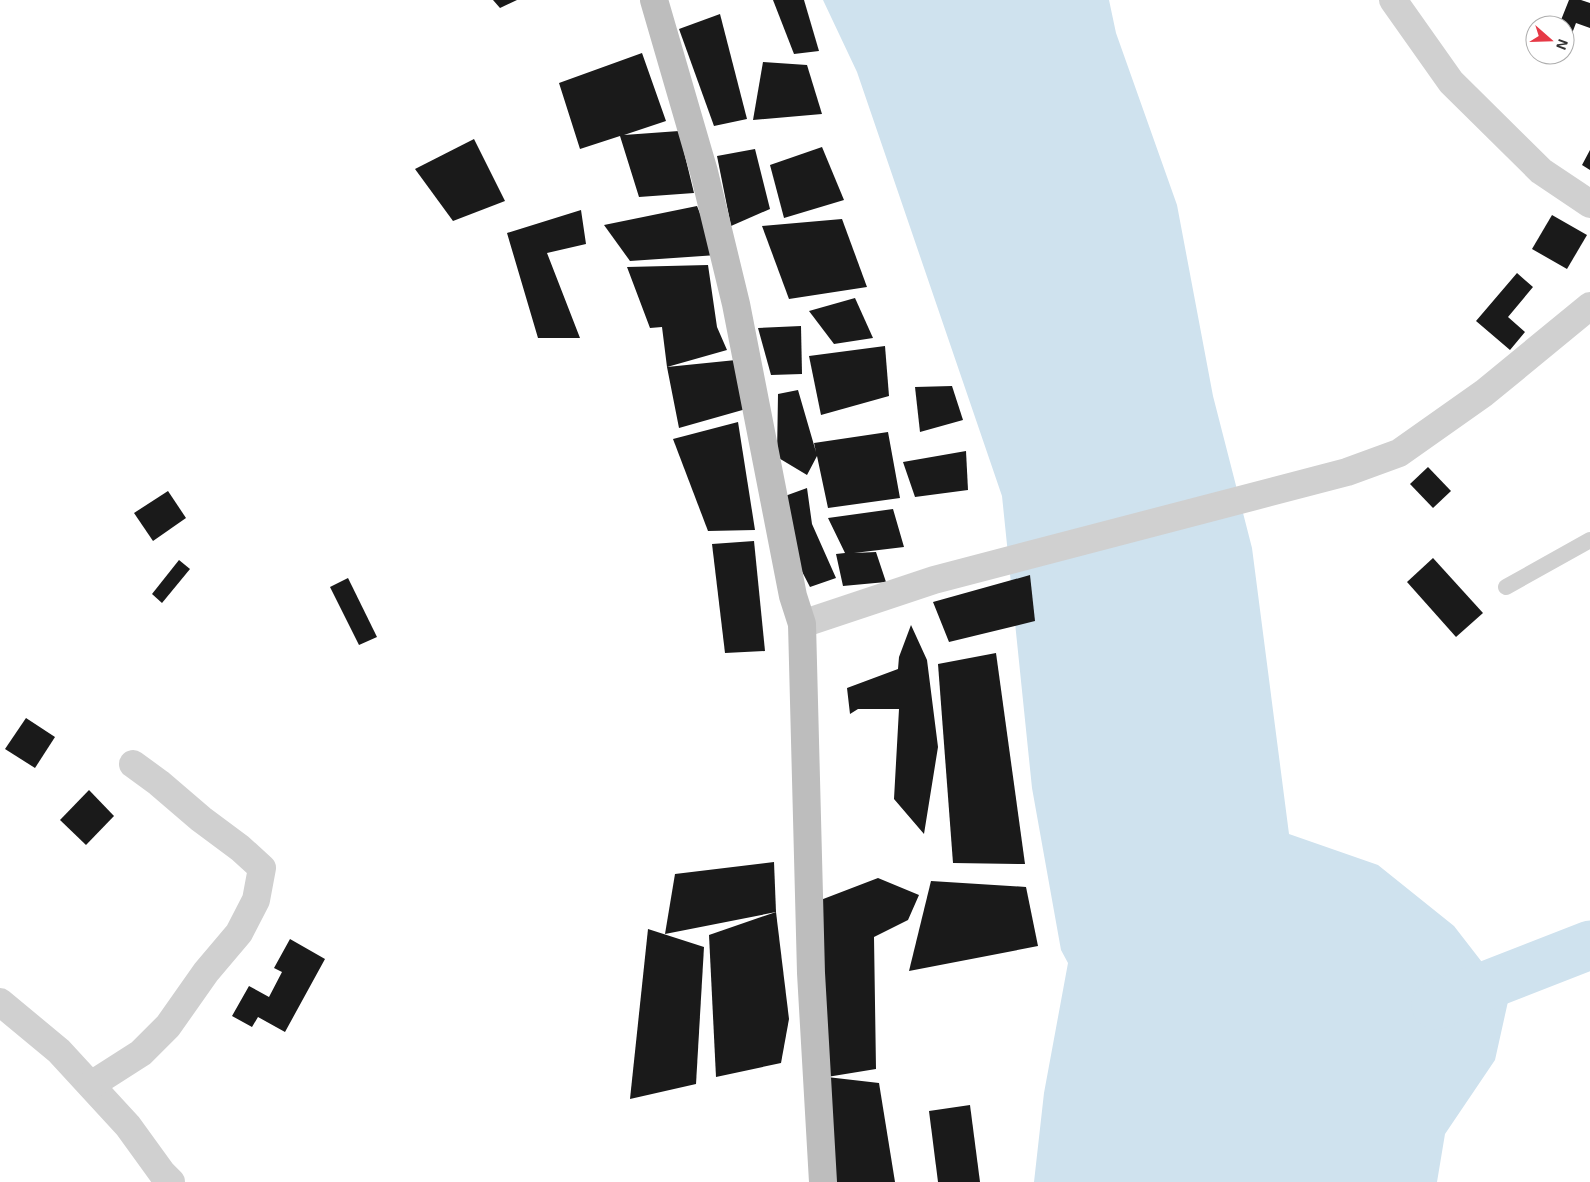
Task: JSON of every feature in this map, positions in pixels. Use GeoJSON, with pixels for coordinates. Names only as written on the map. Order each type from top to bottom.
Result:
{"type":"FeatureCollection","features":[{"type":"Feature","properties":{"kind":"street"},"geometry":{"type":"LineString","coordinates":[[654,0],[704,172],[736,304],[792,596],[802,624],[811,973],[823,1182]]}},
{"type":"Feature","properties":{"kind":"street"},"geometry":{"type":"LineString","coordinates":[[1393,0],[1451,82],[1541,171],[1590,204]]}},
{"type":"Feature","properties":{"kind":"street"},"geometry":{"type":"LineString","coordinates":[[802,624],[934,580],[1347,472],[1399,453],[1484,393],[1590,306]]}},
{"type":"Feature","properties":{"kind":"street"},"geometry":{"type":"LineString","coordinates":[[91,1085],[141,1052],[168,1026],[206,972],[239,933],[256,900],[262,868],[240,848],[133,764]]}},
{"type":"Feature","properties":{"kind":"street"},"geometry":{"type":"LineString","coordinates":[[0,1002],[59,1051],[128,1126],[162,1173],[171,1182]]}},
{"type":"Feature","properties":{"kind":"lane"},"geometry":{"type":"LineString","coordinates":[[1506,587],[1590,540]]}},
{"type":"Feature","properties":{"kind":"water"},"geometry":{"type":"Polygon","coordinates":[[[823,0],[1109,0],[1116,33],[1177,205],[1213,396],[1252,548],[1289,834],[1378,865],[1454,926],[1509,997],[1495,1060],[1445,1134],[1437,1182],[1034,1182],[1044,1093],[1068,963],[1061,950],[1032,788],[1002,496],[857,72],[823,0]]]}},
{"type":"Feature","properties":{"kind":"building"},"geometry":{"type":"Polygon","coordinates":[[[493,0],[517,0],[500,8],[493,0]]]}},
{"type":"Feature","properties":{"kind":"building"},"geometry":{"type":"Polygon","coordinates":[[[773,0],[804,0],[819,51],[794,54],[773,0]]]}},
{"type":"Feature","properties":{"kind":"building"},"geometry":{"type":"Polygon","coordinates":[[[1569,0],[1581,0],[1590,3],[1590,28],[1576,23],[1575,26],[1575,15],[1563,15],[1569,0]]]}},
{"type":"Feature","properties":{"kind":"building"},"geometry":{"type":"Polygon","coordinates":[[[720,14],[747,119],[714,126],[679,29],[720,14]]]}},
{"type":"Feature","properties":{"kind":"building"},"geometry":{"type":"Polygon","coordinates":[[[642,53],[666,121],[624,135],[679,131],[694,193],[639,197],[620,136],[580,149],[559,83],[642,53]]]}},
{"type":"Feature","properties":{"kind":"building"},"geometry":{"type":"Polygon","coordinates":[[[763,62],[807,65],[822,114],[753,120],[763,62]]]}},
{"type":"Feature","properties":{"kind":"building"},"geometry":{"type":"Polygon","coordinates":[[[474,139],[505,201],[453,221],[415,169],[474,139]]]}},
{"type":"Feature","properties":{"kind":"building"},"geometry":{"type":"Polygon","coordinates":[[[822,147],[844,200],[784,218],[770,165],[822,147]]]}},
{"type":"Feature","properties":{"kind":"building"},"geometry":{"type":"Polygon","coordinates":[[[755,149],[770,209],[731,226],[717,156],[755,149]]]}},
{"type":"Feature","properties":{"kind":"building"},"geometry":{"type":"Polygon","coordinates":[[[1590,150],[1590,170],[1582,165],[1590,150]]]}},
{"type":"Feature","properties":{"kind":"building"},"geometry":{"type":"Polygon","coordinates":[[[697,206],[717,255],[630,261],[604,225],[697,206]]]}},
{"type":"Feature","properties":{"kind":"building"},"geometry":{"type":"Polygon","coordinates":[[[581,210],[586,244],[547,253],[580,338],[538,338],[507,233],[581,210]]]}},
{"type":"Feature","properties":{"kind":"building"},"geometry":{"type":"Polygon","coordinates":[[[1552,215],[1587,235],[1567,269],[1532,249],[1552,215]]]}},
{"type":"Feature","properties":{"kind":"building"},"geometry":{"type":"Polygon","coordinates":[[[842,219],[867,287],[789,299],[762,226],[842,219]]]}},
{"type":"Feature","properties":{"kind":"building"},"geometry":{"type":"Polygon","coordinates":[[[708,265],[717,327],[727,350],[667,367],[662,327],[650,328],[627,267],[708,265]]]}},
{"type":"Feature","properties":{"kind":"building"},"geometry":{"type":"Polygon","coordinates":[[[1517,273],[1533,287],[1508,317],[1525,332],[1510,350],[1476,321],[1517,273]]]}},
{"type":"Feature","properties":{"kind":"building"},"geometry":{"type":"Polygon","coordinates":[[[855,298],[873,338],[834,344],[809,311],[855,298]]]}},
{"type":"Feature","properties":{"kind":"building"},"geometry":{"type":"Polygon","coordinates":[[[801,326],[802,374],[771,375],[758,328],[801,326]]]}},
{"type":"Feature","properties":{"kind":"building"},"geometry":{"type":"Polygon","coordinates":[[[885,346],[889,396],[821,415],[809,356],[885,346]]]}},
{"type":"Feature","properties":{"kind":"building"},"geometry":{"type":"Polygon","coordinates":[[[736,360],[746,409],[679,428],[667,367],[736,360]]]}},
{"type":"Feature","properties":{"kind":"building"},"geometry":{"type":"Polygon","coordinates":[[[952,386],[963,420],[920,432],[915,387],[952,386]]]}},
{"type":"Feature","properties":{"kind":"building"},"geometry":{"type":"Polygon","coordinates":[[[798,390],[816,452],[814,443],[888,432],[900,498],[828,508],[817,456],[807,475],[777,457],[778,394],[798,390]]]}},
{"type":"Feature","properties":{"kind":"building"},"geometry":{"type":"Polygon","coordinates":[[[738,422],[755,530],[708,531],[673,439],[738,422]]]}},
{"type":"Feature","properties":{"kind":"building"},"geometry":{"type":"Polygon","coordinates":[[[966,451],[968,490],[915,497],[903,462],[966,451]]]}},
{"type":"Feature","properties":{"kind":"building"},"geometry":{"type":"Polygon","coordinates":[[[1428,467],[1451,491],[1433,508],[1410,484],[1428,467]]]}},
{"type":"Feature","properties":{"kind":"building"},"geometry":{"type":"Polygon","coordinates":[[[807,488],[812,524],[836,578],[810,587],[794,556],[785,496],[807,488]]]}},
{"type":"Feature","properties":{"kind":"building"},"geometry":{"type":"Polygon","coordinates":[[[168,491],[186,518],[153,541],[134,513],[168,491]]]}},
{"type":"Feature","properties":{"kind":"building"},"geometry":{"type":"Polygon","coordinates":[[[893,509],[904,547],[854,553],[876,552],[886,582],[843,586],[836,554],[845,553],[828,518],[893,509]]]}},
{"type":"Feature","properties":{"kind":"building"},"geometry":{"type":"Polygon","coordinates":[[[754,541],[765,651],[725,653],[712,544],[754,541]]]}},
{"type":"Feature","properties":{"kind":"building"},"geometry":{"type":"Polygon","coordinates":[[[1433,558],[1483,613],[1456,637],[1407,582],[1433,558]]]}},
{"type":"Feature","properties":{"kind":"building"},"geometry":{"type":"Polygon","coordinates":[[[179,560],[190,569],[162,603],[152,594],[179,560]]]}},
{"type":"Feature","properties":{"kind":"building"},"geometry":{"type":"Polygon","coordinates":[[[1030,575],[1035,621],[949,642],[933,602],[1030,575]]]}},
{"type":"Feature","properties":{"kind":"building"},"geometry":{"type":"Polygon","coordinates":[[[348,578],[377,637],[359,645],[330,587],[348,578]]]}},
{"type":"Feature","properties":{"kind":"building"},"geometry":{"type":"Polygon","coordinates":[[[911,625],[927,660],[938,747],[924,834],[894,799],[899,709],[858,709],[850,714],[847,688],[898,669],[899,657],[911,625]]]}},
{"type":"Feature","properties":{"kind":"building"},"geometry":{"type":"Polygon","coordinates":[[[996,653],[1025,864],[953,863],[938,664],[996,653]]]}},
{"type":"Feature","properties":{"kind":"building"},"geometry":{"type":"Polygon","coordinates":[[[26,718],[55,737],[35,768],[5,749],[26,718]]]}},
{"type":"Feature","properties":{"kind":"building"},"geometry":{"type":"Polygon","coordinates":[[[89,790],[114,816],[86,845],[60,820],[89,790]]]}},
{"type":"Feature","properties":{"kind":"building"},"geometry":{"type":"Polygon","coordinates":[[[774,862],[776,912],[665,934],[675,874],[774,862]]]}},
{"type":"Feature","properties":{"kind":"building"},"geometry":{"type":"Polygon","coordinates":[[[878,878],[919,895],[908,920],[874,937],[876,1069],[827,1077],[818,901],[878,878]]]}},
{"type":"Feature","properties":{"kind":"building"},"geometry":{"type":"Polygon","coordinates":[[[931,881],[1026,887],[1038,946],[909,971],[931,881]]]}},
{"type":"Feature","properties":{"kind":"building"},"geometry":{"type":"Polygon","coordinates":[[[776,912],[789,1019],[781,1063],[716,1077],[709,935],[776,912]]]}},
{"type":"Feature","properties":{"kind":"building"},"geometry":{"type":"Polygon","coordinates":[[[648,929],[704,947],[696,1084],[630,1099],[648,929]]]}},
{"type":"Feature","properties":{"kind":"building"},"geometry":{"type":"Polygon","coordinates":[[[290,939],[325,959],[285,1032],[258,1017],[252,1027],[232,1016],[249,986],[269,997],[282,972],[274,968],[290,939]]]}},
{"type":"Feature","properties":{"kind":"building"},"geometry":{"type":"Polygon","coordinates":[[[827,1077],[879,1083],[895,1182],[833,1182],[827,1077]]]}},
{"type":"Feature","properties":{"kind":"building"},"geometry":{"type":"Polygon","coordinates":[[[970,1105],[980,1182],[938,1182],[929,1111],[970,1105]]]}},
{"type":"Feature","properties":{"kind":"waterway"},"geometry":{"type":"LineString","coordinates":[[1436,1005],[1590,945]]}}]}
